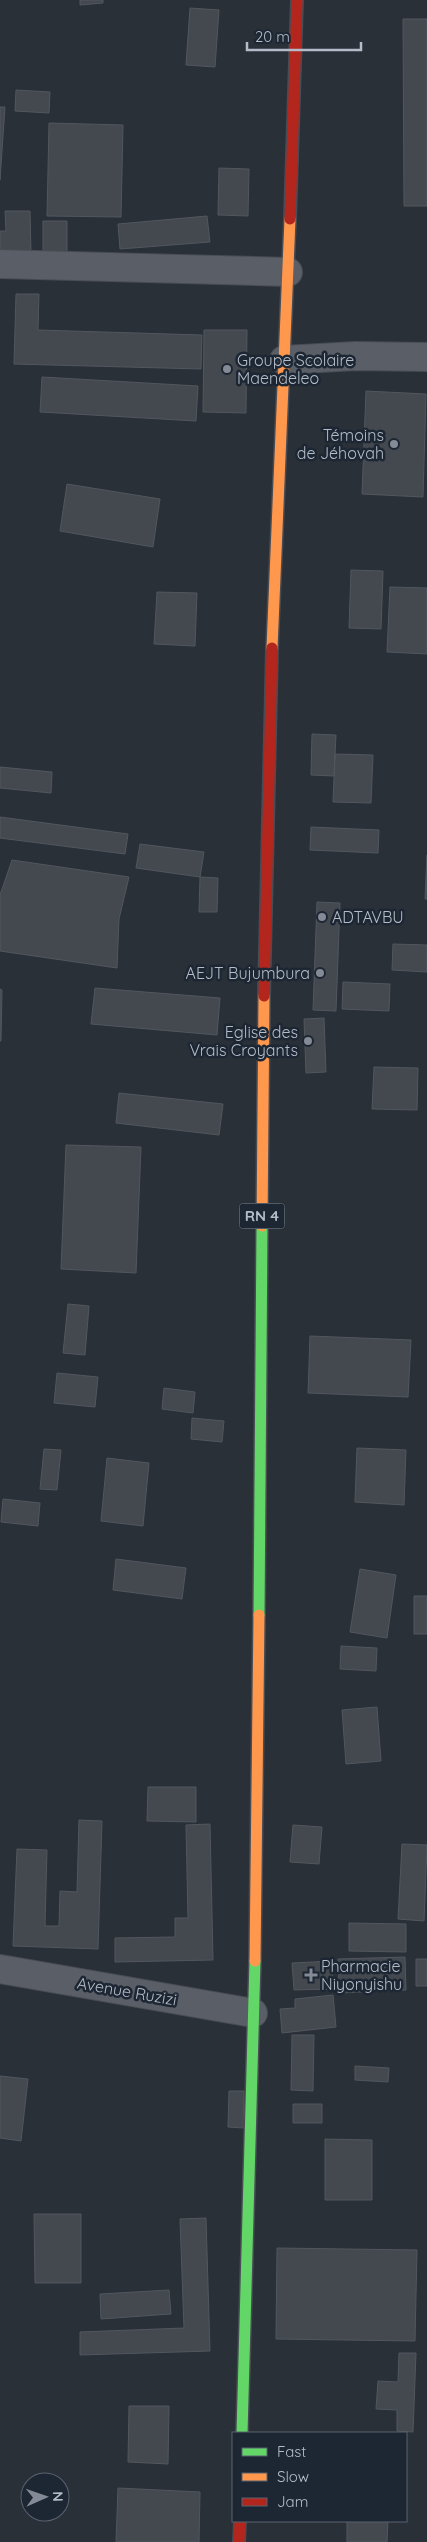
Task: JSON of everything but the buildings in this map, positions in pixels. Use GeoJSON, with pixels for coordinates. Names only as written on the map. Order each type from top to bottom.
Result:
{"type":"FeatureCollection","features":[{"type":"Feature","properties":{"kind":"main road","name":"RN 4"},"geometry":{"type":"LineString","coordinates":[[242,2432],[257,1891],[265,908],[269,712],[288,272],[297,0]]}},
{"type":"Feature","properties":{"kind":"main road"},"geometry":{"type":"LineString","coordinates":[[239,2542],[240,2522]]}},
{"type":"Feature","properties":{"kind":"street"},"geometry":{"type":"LineString","coordinates":[[0,264],[288,272]]}},
{"type":"Feature","properties":{"kind":"street"},"geometry":{"type":"LineString","coordinates":[[284,360],[356,356],[427,357]]}},
{"type":"Feature","properties":{"kind":"street","name":"Avenue Ruzizi"},"geometry":{"type":"LineString","coordinates":[[0,1969],[253,2013]]}},
{"type":"Feature","properties":{"kind":"traffic: fast"},"geometry":{"type":"LineString","coordinates":[[259,1615],[262,1226]]}},
{"type":"Feature","properties":{"kind":"traffic: fast"},"geometry":{"type":"LineString","coordinates":[[242,2432],[255,1961]]}},
{"type":"Feature","properties":{"kind":"traffic: slow"},"geometry":{"type":"LineString","coordinates":[[272,648],[290,219]]}},
{"type":"Feature","properties":{"kind":"traffic: slow"},"geometry":{"type":"LineString","coordinates":[[262,1226],[264,996]]}},
{"type":"Feature","properties":{"kind":"traffic: slow"},"geometry":{"type":"LineString","coordinates":[[255,1961],[259,1615]]}},
{"type":"Feature","properties":{"kind":"traffic: jam"},"geometry":{"type":"LineString","coordinates":[[290,219],[297,0]]}},
{"type":"Feature","properties":{"kind":"traffic: jam"},"geometry":{"type":"LineString","coordinates":[[264,996],[272,648]]}},
{"type":"Feature","properties":{"kind":"traffic: jam"},"geometry":{"type":"LineString","coordinates":[[239,2542],[240,2522]]}},
{"type":"Feature","properties":{"kind":"place","name":"Groupe Scolaire Maendeleo"},"geometry":{"type":"Point","coordinates":[227,369]}},
{"type":"Feature","properties":{"kind":"place","name":"Témoins de Jéhovah"},"geometry":{"type":"Point","coordinates":[394,444]}},
{"type":"Feature","properties":{"kind":"place","name":"ADTAVBU"},"geometry":{"type":"Point","coordinates":[322,917]}},
{"type":"Feature","properties":{"kind":"place","name":"AEJT Bujumbura"},"geometry":{"type":"Point","coordinates":[320,973]}},
{"type":"Feature","properties":{"kind":"place","name":"Eglise des Vrais Croyants"},"geometry":{"type":"Point","coordinates":[308,1041]}},
{"type":"Feature","properties":{"kind":"place","name":"Pharmacie Niyonyishu"},"geometry":{"type":"Point","coordinates":[311,1975]}}]}
